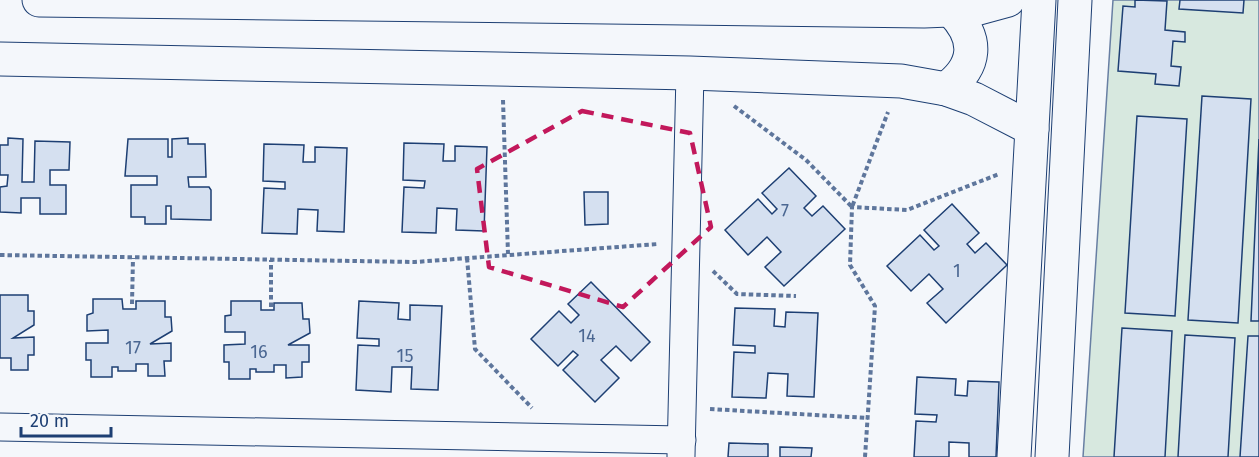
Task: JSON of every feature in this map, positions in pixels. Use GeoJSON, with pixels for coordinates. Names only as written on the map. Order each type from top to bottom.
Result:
{"type":"FeatureCollection","features":[{"type":"Feature","properties":{"kind":"street"},"geometry":{"type":"LineString","coordinates":[[39,0],[952,11],[975,9],[1008,0]]}},
{"type":"Feature","properties":{"kind":"street"},"geometry":{"type":"LineString","coordinates":[[1014,457],[1039,0]]}},
{"type":"Feature","properties":{"kind":"street"},"geometry":{"type":"LineString","coordinates":[[1052,457],[1075,0]]}},
{"type":"Feature","properties":{"kind":"street"},"geometry":{"type":"LineString","coordinates":[[946,89],[963,73],[972,52],[970,37],[964,23],[952,11]]}},
{"type":"Feature","properties":{"kind":"street"},"geometry":{"type":"LineString","coordinates":[[0,59],[690,73],[901,81],[946,89],[1000,111],[1032,129]]}},
{"type":"Feature","properties":{"kind":"street"},"geometry":{"type":"LineString","coordinates":[[0,427],[562,439],[682,448],[690,73]]}},
{"type":"Feature","properties":{"kind":"path"},"geometry":{"type":"LineString","coordinates":[[502,69],[508,254]]}},
{"type":"Feature","properties":{"kind":"path"},"geometry":{"type":"LineString","coordinates":[[690,73],[806,160],[852,207],[907,210],[1030,162]]}},
{"type":"Feature","properties":{"kind":"path"},"geometry":{"type":"LineString","coordinates":[[865,457],[875,306],[850,265],[852,207],[901,81]]}},
{"type":"Feature","properties":{"kind":"path"},"geometry":{"type":"LineString","coordinates":[[0,255],[414,262],[685,242],[737,294],[796,296]]}},
{"type":"Feature","properties":{"kind":"path"},"geometry":{"type":"LineString","coordinates":[[132,304],[133,258]]}},
{"type":"Feature","properties":{"kind":"path"},"geometry":{"type":"LineString","coordinates":[[467,258],[475,349],[562,439]]}},
{"type":"Feature","properties":{"kind":"path"},"geometry":{"type":"LineString","coordinates":[[271,307],[272,260]]}},
{"type":"Feature","properties":{"kind":"path"},"geometry":{"type":"LineString","coordinates":[[683,406],[790,416],[868,418]]}},
{"type":"Feature","properties":{"kind":"highlighted area"},"geometry":{"type":"Polygon","coordinates":[[[582,111],[690,133],[711,227],[623,307],[489,267],[477,169],[582,111]]]}},
{"type":"Feature","properties":{"kind":"shaded area"},"geometry":{"type":"Polygon","coordinates":[[[1113,0],[1259,0],[1259,457],[1083,457],[1113,0]]]}},
{"type":"Feature","properties":{"kind":"building"},"geometry":{"type":"Polygon","coordinates":[[[1135,0],[1167,1],[1165,30],[1185,32],[1185,42],[1173,41],[1171,66],[1181,67],[1179,86],[1155,84],[1156,74],[1118,71],[1123,6],[1135,7],[1135,0]]]}},
{"type":"Feature","properties":{"kind":"building"},"geometry":{"type":"Polygon","coordinates":[[[1180,0],[1244,0],[1243,13],[1179,9],[1180,0]]]}},
{"type":"Feature","properties":{"kind":"building"},"geometry":{"type":"Polygon","coordinates":[[[1202,96],[1251,99],[1238,323],[1188,320],[1202,96]]]}},
{"type":"Feature","properties":{"kind":"building"},"geometry":{"type":"Polygon","coordinates":[[[1137,116],[1187,119],[1175,316],[1125,313],[1137,116]]]}},
{"type":"Feature","properties":{"kind":"building"},"geometry":{"type":"Polygon","coordinates":[[[8,138],[23,139],[22,182],[34,182],[35,141],[70,142],[69,170],[50,170],[50,185],[66,185],[66,214],[40,214],[40,198],[21,198],[21,213],[0,212],[0,187],[7,186],[8,175],[0,175],[0,145],[8,145],[8,138]]]}},
{"type":"Feature","properties":{"kind":"building"},"geometry":{"type":"Polygon","coordinates":[[[188,138],[188,144],[205,144],[206,177],[188,177],[189,187],[209,187],[211,190],[211,220],[171,219],[171,206],[166,206],[166,224],[145,224],[145,217],[131,217],[131,185],[157,185],[157,176],[125,176],[128,139],[168,139],[168,157],[172,157],[172,139],[188,138]]]}},
{"type":"Feature","properties":{"kind":"building"},"geometry":{"type":"Polygon","coordinates":[[[1259,139],[1259,321],[1251,321],[1259,139]]]}},
{"type":"Feature","properties":{"kind":"building"},"geometry":{"type":"Polygon","coordinates":[[[404,143],[444,144],[443,161],[455,161],[455,146],[487,147],[484,231],[456,230],[457,209],[437,208],[436,233],[402,232],[404,187],[424,188],[425,181],[403,180],[404,143]]]}},
{"type":"Feature","properties":{"kind":"building"},"geometry":{"type":"Polygon","coordinates":[[[264,144],[304,145],[303,162],[315,162],[315,147],[347,148],[344,232],[317,231],[318,210],[298,209],[297,234],[262,233],[264,188],[285,189],[285,182],[263,181],[264,144]]]}},
{"type":"Feature","properties":{"kind":"building"},"geometry":{"type":"Polygon","coordinates":[[[789,168],[816,196],[804,208],[812,216],[823,206],[845,229],[784,286],[765,267],[781,252],[767,237],[748,255],[725,230],[758,199],[772,214],[777,209],[762,193],[789,168]]]}},
{"type":"Feature","properties":{"kind":"building"},"geometry":{"type":"Polygon","coordinates":[[[584,192],[608,192],[608,224],[585,225],[584,192]]]}},
{"type":"Feature","properties":{"kind":"building"},"geometry":{"type":"Polygon","coordinates":[[[952,204],[979,233],[967,244],[975,253],[986,243],[1007,265],[946,323],[927,303],[943,289],[929,274],[911,291],[887,266],[920,235],[934,250],[939,246],[924,230],[952,204]]]}},
{"type":"Feature","properties":{"kind":"building"},"geometry":{"type":"Polygon","coordinates":[[[591,282],[650,342],[631,361],[616,346],[601,360],[619,378],[595,402],[563,370],[578,355],[573,351],[558,366],[531,339],[559,311],[571,323],[579,315],[568,304],[591,282]]]}},
{"type":"Feature","properties":{"kind":"building"},"geometry":{"type":"Polygon","coordinates":[[[0,295],[28,295],[28,311],[34,311],[34,325],[13,338],[34,337],[34,355],[28,355],[28,370],[11,370],[11,358],[0,358],[0,295]]]}},
{"type":"Feature","properties":{"kind":"building"},"geometry":{"type":"Polygon","coordinates":[[[93,299],[122,299],[123,309],[136,309],[136,301],[165,301],[165,317],[171,317],[172,331],[150,344],[171,343],[171,361],[164,361],[165,376],[148,376],[148,364],[136,364],[136,371],[118,371],[118,367],[112,367],[112,377],[91,377],[91,360],[86,360],[86,343],[108,343],[108,330],[87,331],[87,315],[93,313],[93,299]]]}},
{"type":"Feature","properties":{"kind":"building"},"geometry":{"type":"Polygon","coordinates":[[[231,301],[261,301],[261,310],[274,310],[274,303],[302,303],[303,319],[309,319],[310,333],[288,345],[309,345],[309,362],[302,362],[302,377],[286,378],[286,365],[274,365],[274,372],[256,372],[256,369],[250,369],[250,379],[229,379],[229,362],[224,362],[224,345],[245,344],[245,332],[225,332],[225,316],[231,315],[231,301]]]}},
{"type":"Feature","properties":{"kind":"building"},"geometry":{"type":"Polygon","coordinates":[[[359,301],[399,303],[398,319],[410,320],[410,305],[442,306],[438,390],[411,389],[412,367],[392,367],[391,392],[356,390],[358,345],[379,346],[379,339],[357,338],[359,301]]]}},
{"type":"Feature","properties":{"kind":"building"},"geometry":{"type":"Polygon","coordinates":[[[735,308],[775,309],[774,326],[785,327],[786,312],[818,313],[814,397],[787,396],[788,374],[768,373],[766,398],[732,397],[734,352],[755,353],[755,346],[733,345],[735,308]]]}},
{"type":"Feature","properties":{"kind":"building"},"geometry":{"type":"Polygon","coordinates":[[[1122,328],[1172,331],[1165,457],[1114,457],[1122,328]]]}},
{"type":"Feature","properties":{"kind":"building"},"geometry":{"type":"Polygon","coordinates":[[[1185,335],[1235,338],[1228,457],[1178,457],[1185,335]]]}},
{"type":"Feature","properties":{"kind":"building"},"geometry":{"type":"Polygon","coordinates":[[[1248,336],[1259,336],[1259,457],[1240,457],[1248,336]]]}},
{"type":"Feature","properties":{"kind":"building"},"geometry":{"type":"Polygon","coordinates":[[[917,377],[956,379],[955,395],[967,396],[968,381],[999,382],[996,457],[969,457],[969,443],[949,442],[949,457],[914,457],[916,421],[936,422],[937,415],[915,414],[917,377]]]}},
{"type":"Feature","properties":{"kind":"building"},"geometry":{"type":"Polygon","coordinates":[[[729,443],[768,444],[768,457],[728,457],[729,443]]]}},
{"type":"Feature","properties":{"kind":"building"},"geometry":{"type":"Polygon","coordinates":[[[780,447],[812,448],[811,457],[780,457],[780,447]]]}}]}
